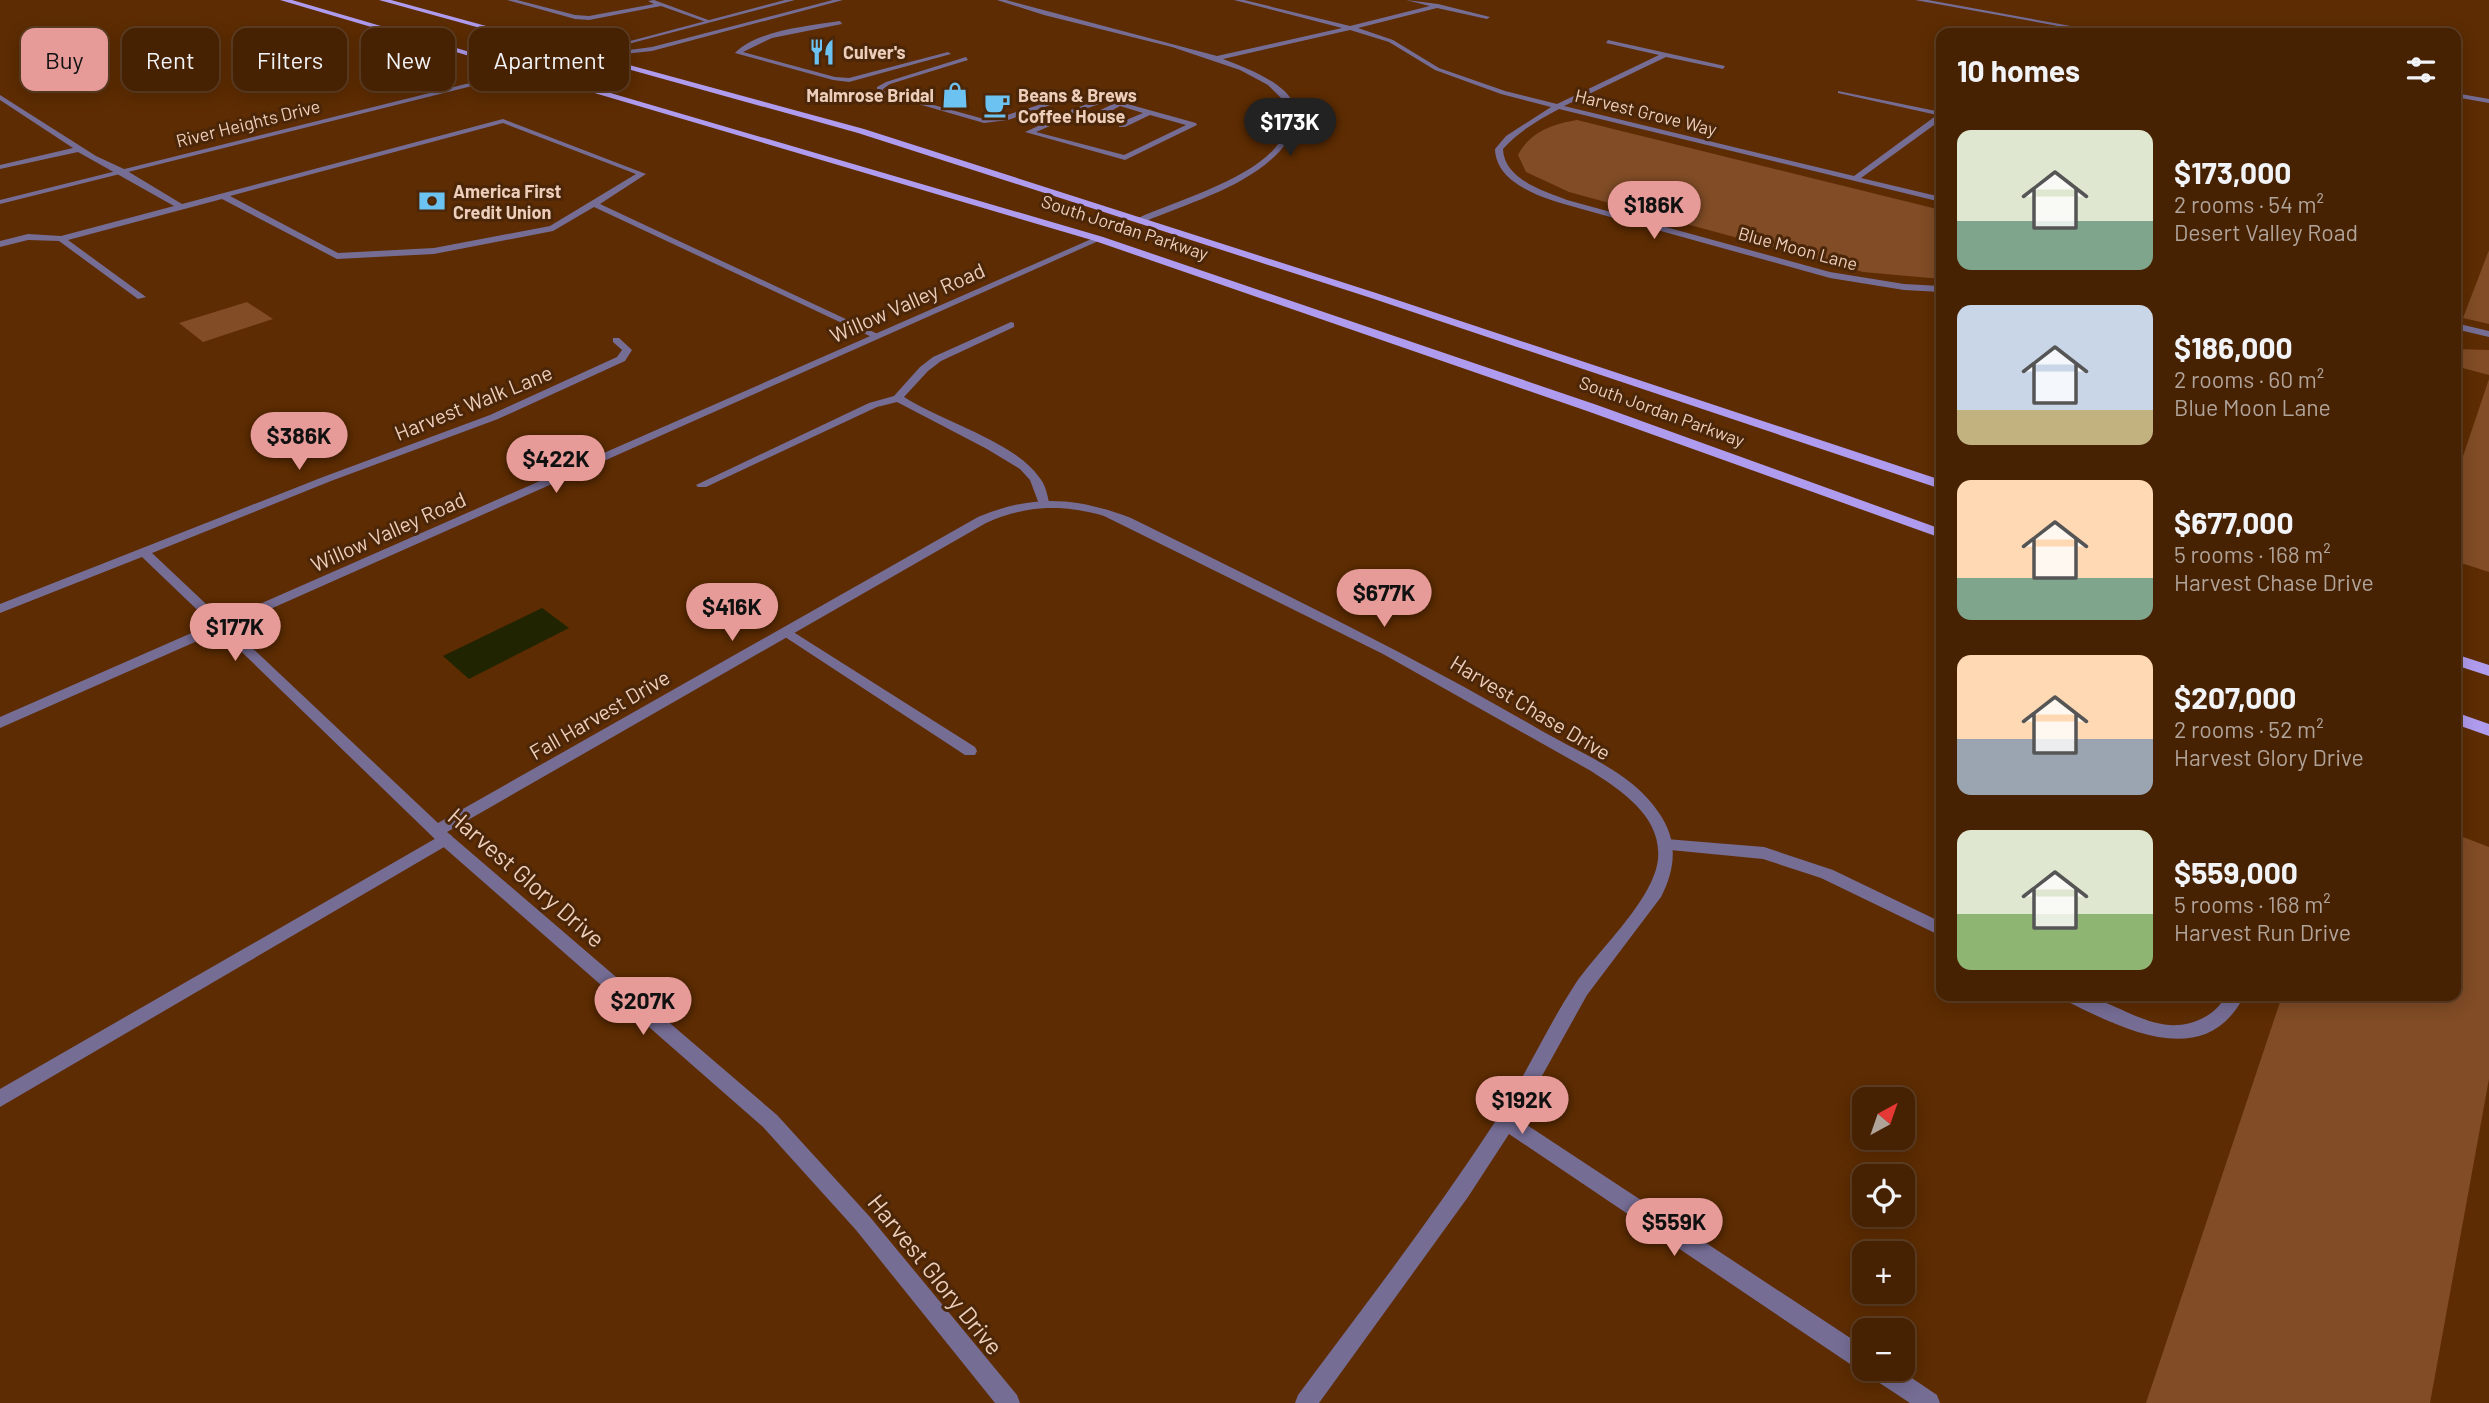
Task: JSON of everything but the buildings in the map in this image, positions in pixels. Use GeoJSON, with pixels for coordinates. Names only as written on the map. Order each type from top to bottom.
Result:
{"type":"FeatureCollection","features":[{"type":"Feature","properties":{"kind":"main road","name":"South Jordan Parkway"},"geometry":{"type":"LineString","coordinates":[[284,0],[469,55]]}},
{"type":"Feature","properties":{"kind":"main road","name":"South Jordan Parkway"},"geometry":{"type":"LineString","coordinates":[[383,0],[484,28]]}},
{"type":"Feature","properties":{"kind":"main road","name":"South Jordan Parkway"},"geometry":{"type":"LineString","coordinates":[[629,68],[861,131],[1141,220],[1936,483]]}},
{"type":"Feature","properties":{"kind":"main road","name":"South Jordan Parkway"},"geometry":{"type":"LineString","coordinates":[[596,91],[1099,239],[1565,399],[1936,532]]}},
{"type":"Feature","properties":{"kind":"main road"},"geometry":{"type":"LineString","coordinates":[[2461,661],[2489,671]]}},
{"type":"Feature","properties":{"kind":"main road"},"geometry":{"type":"LineString","coordinates":[[2461,720],[2489,730]]}},
{"type":"Feature","properties":{"kind":"street"},"geometry":{"type":"LineString","coordinates":[[510,0],[575,17],[589,18],[659,5]]}},
{"type":"Feature","properties":{"kind":"street"},"geometry":{"type":"LineString","coordinates":[[650,0],[708,21]]}},
{"type":"Feature","properties":{"kind":"street","name":"River Heights Drive"},"geometry":{"type":"LineString","coordinates":[[629,41],[792,0]]}},
{"type":"Feature","properties":{"kind":"street","name":"River Heights Drive"},"geometry":{"type":"LineString","coordinates":[[629,51],[652,49],[840,0]]}},
{"type":"Feature","properties":{"kind":"street"},"geometry":{"type":"LineString","coordinates":[[1000,0],[1218,58],[1252,72],[1280,91],[1292,113],[1288,137],[1272,155],[1247,172],[1141,220]]}},
{"type":"Feature","properties":{"kind":"street","name":"Harvest Grove Way"},"geometry":{"type":"LineString","coordinates":[[1237,0],[1353,27],[1391,41],[1456,78],[1558,107],[1936,199]]}},
{"type":"Feature","properties":{"kind":"street"},"geometry":{"type":"LineString","coordinates":[[1409,0],[1487,17]]}},
{"type":"Feature","properties":{"kind":"street"},"geometry":{"type":"LineString","coordinates":[[1918,0],[2078,28]]}},
{"type":"Feature","properties":{"kind":"street"},"geometry":{"type":"LineString","coordinates":[[1218,58],[1438,6]]}},
{"type":"Feature","properties":{"kind":"street"},"geometry":{"type":"LineString","coordinates":[[840,23],[756,42],[741,48],[738,53],[835,79],[849,80],[947,54]]}},
{"type":"Feature","properties":{"kind":"street"},"geometry":{"type":"LineString","coordinates":[[1608,43],[1723,67]]}},
{"type":"Feature","properties":{"kind":"street"},"geometry":{"type":"LineString","coordinates":[[1558,107],[1664,55]]}},
{"type":"Feature","properties":{"kind":"street"},"geometry":{"type":"LineString","coordinates":[[966,59],[888,83],[879,88],[880,92],[984,121],[1005,118],[1081,93]]}},
{"type":"Feature","properties":{"kind":"street","name":"River Heights Drive"},"geometry":{"type":"LineString","coordinates":[[0,202],[469,84]]}},
{"type":"Feature","properties":{"kind":"street"},"geometry":{"type":"LineString","coordinates":[[1840,92],[1936,114]]}},
{"type":"Feature","properties":{"kind":"street"},"geometry":{"type":"LineString","coordinates":[[2461,96],[2489,101]]}},
{"type":"Feature","properties":{"kind":"street"},"geometry":{"type":"LineString","coordinates":[[0,97],[79,149],[181,207]]}},
{"type":"Feature","properties":{"kind":"street"},"geometry":{"type":"LineString","coordinates":[[1047,124],[1029,132],[1125,158],[1193,125],[1095,97]]}},
{"type":"Feature","properties":{"kind":"street"},"geometry":{"type":"LineString","coordinates":[[1074,112],[1104,100]]}},
{"type":"Feature","properties":{"kind":"street"},"geometry":{"type":"LineString","coordinates":[[1095,116],[1121,104]]}},
{"type":"Feature","properties":{"kind":"street","name":"Blue Moon Lane"},"geometry":{"type":"LineString","coordinates":[[1558,107],[1509,136],[1499,149],[1501,164],[1508,173],[1532,188],[1567,201],[1829,274],[1877,284],[1936,289]]}},
{"type":"Feature","properties":{"kind":"street"},"geometry":{"type":"LineString","coordinates":[[1122,114],[1135,109]]}},
{"type":"Feature","properties":{"kind":"street"},"geometry":{"type":"LineString","coordinates":[[1122,125],[1148,113]]}},
{"type":"Feature","properties":{"kind":"street"},"geometry":{"type":"LineString","coordinates":[[1855,179],[1936,119]]}},
{"type":"Feature","properties":{"kind":"street"},"geometry":{"type":"LineString","coordinates":[[0,244],[28,237],[61,239],[503,121],[642,174],[553,228],[434,251],[337,256],[223,196]]}},
{"type":"Feature","properties":{"kind":"street"},"geometry":{"type":"LineString","coordinates":[[1048,137],[1066,129]]}},
{"type":"Feature","properties":{"kind":"street"},"geometry":{"type":"LineString","coordinates":[[1062,141],[1080,133]]}},
{"type":"Feature","properties":{"kind":"street"},"geometry":{"type":"LineString","coordinates":[[1077,145],[1095,137]]}},
{"type":"Feature","properties":{"kind":"street"},"geometry":{"type":"LineString","coordinates":[[0,167],[79,149]]}},
{"type":"Feature","properties":{"kind":"street"},"geometry":{"type":"LineString","coordinates":[[594,204],[877,336]]}},
{"type":"Feature","properties":{"kind":"street"},"geometry":{"type":"LineString","coordinates":[[61,239],[141,298]]}},
{"type":"Feature","properties":{"kind":"street","name":"Willow Valley Road"},"geometry":{"type":"LineString","coordinates":[[0,723],[1099,239]]}},
{"type":"Feature","properties":{"kind":"street"},"geometry":{"type":"LineString","coordinates":[[702,485],[873,405],[898,398],[924,369],[937,359],[1011,326]]}},
{"type":"Feature","properties":{"kind":"street"},"geometry":{"type":"LineString","coordinates":[[2461,327],[2489,334]]}},
{"type":"Feature","properties":{"kind":"street","name":"Harvest Walk Lane"},"geometry":{"type":"LineString","coordinates":[[0,609],[327,479],[533,401],[621,359],[627,351],[616,340]]}},
{"type":"Feature","properties":{"kind":"street"},"geometry":{"type":"LineString","coordinates":[[898,398],[915,411],[1013,459],[1034,476],[1043,502]]}},
{"type":"Feature","properties":{"kind":"street","name":"Fall Harvest Drive"},"geometry":{"type":"LineString","coordinates":[[0,1099],[441,835],[989,516],[1011,508],[1043,502]]}},
{"type":"Feature","properties":{"kind":"street","name":"Harvest Chase Drive"},"geometry":{"type":"LineString","coordinates":[[1043,502],[1092,508],[1127,521],[1439,676],[1629,791],[1646,807],[1659,825],[1665,845]]}},
{"type":"Feature","properties":{"kind":"street","name":"Harvest Glory Drive"},"geometry":{"type":"LineString","coordinates":[[144,552],[441,835],[769,1121],[816,1167],[1009,1403]]}},
{"type":"Feature","properties":{"kind":"street"},"geometry":{"type":"LineString","coordinates":[[787,632],[970,751]]}},
{"type":"Feature","properties":{"kind":"street"},"geometry":{"type":"LineString","coordinates":[[1306,1403],[1423,1245],[1507,1122],[1562,1019],[1581,990],[1655,893],[1668,861],[1665,845],[1764,853],[1826,874],[1936,928]]}},
{"type":"Feature","properties":{"kind":"street"},"geometry":{"type":"LineString","coordinates":[[2084,1001],[2162,1033],[2203,1027],[2229,1010],[2233,1001]]}},
{"type":"Feature","properties":{"kind":"street"},"geometry":{"type":"LineString","coordinates":[[1507,1122],[1852,1352]]}},
{"type":"Feature","properties":{"kind":"street"},"geometry":{"type":"LineString","coordinates":[[1896,1381],[1929,1403]]}},
{"type":"Feature","properties":{"kind":"shaded area"},"geometry":{"type":"Polygon","coordinates":[[[1577,120],[1936,209],[1936,279],[1863,272],[1569,192],[1526,172],[1518,155],[1535,135],[1559,124],[1577,120]]]}},
{"type":"Feature","properties":{"kind":"shaded area"},"geometry":{"type":"Polygon","coordinates":[[[2489,250],[2489,324],[2463,318],[2489,250]]]}},
{"type":"Feature","properties":{"kind":"shaded area"},"geometry":{"type":"Polygon","coordinates":[[[247,302],[273,319],[203,342],[179,323],[247,302]]]}},
{"type":"Feature","properties":{"kind":"shaded area"},"geometry":{"type":"Polygon","coordinates":[[[2461,349],[2489,350],[2489,375],[2461,368],[2461,349]]]}},
{"type":"Feature","properties":{"kind":"shaded area"},"geometry":{"type":"Polygon","coordinates":[[[2489,379],[2489,572],[2461,563],[2461,462],[2489,379]]]}},
{"type":"Feature","properties":{"kind":"shaded area"},"geometry":{"type":"Polygon","coordinates":[[[542,608],[569,628],[469,679],[443,656],[542,608]]]}},
{"type":"Feature","properties":{"kind":"shaded area"},"geometry":{"type":"Polygon","coordinates":[[[2461,836],[2489,847],[2489,1079],[2430,1403],[2146,1403],[2280,1001],[2461,1001],[2461,836]]]}},
{"type":"Feature","properties":{"kind":"place","name":"Culver's"},"geometry":{"type":"Point","coordinates":[822,52]}},
{"type":"Feature","properties":{"kind":"place","name":"Malmrose Bridal"},"geometry":{"type":"Point","coordinates":[955,95]}},
{"type":"Feature","properties":{"kind":"place","name":"Beans & Brews Coffee House"},"geometry":{"type":"Point","coordinates":[997,105]}},
{"type":"Feature","properties":{"kind":"place","name":"America First Credit Union"},"geometry":{"type":"Point","coordinates":[432,201]}}]}
